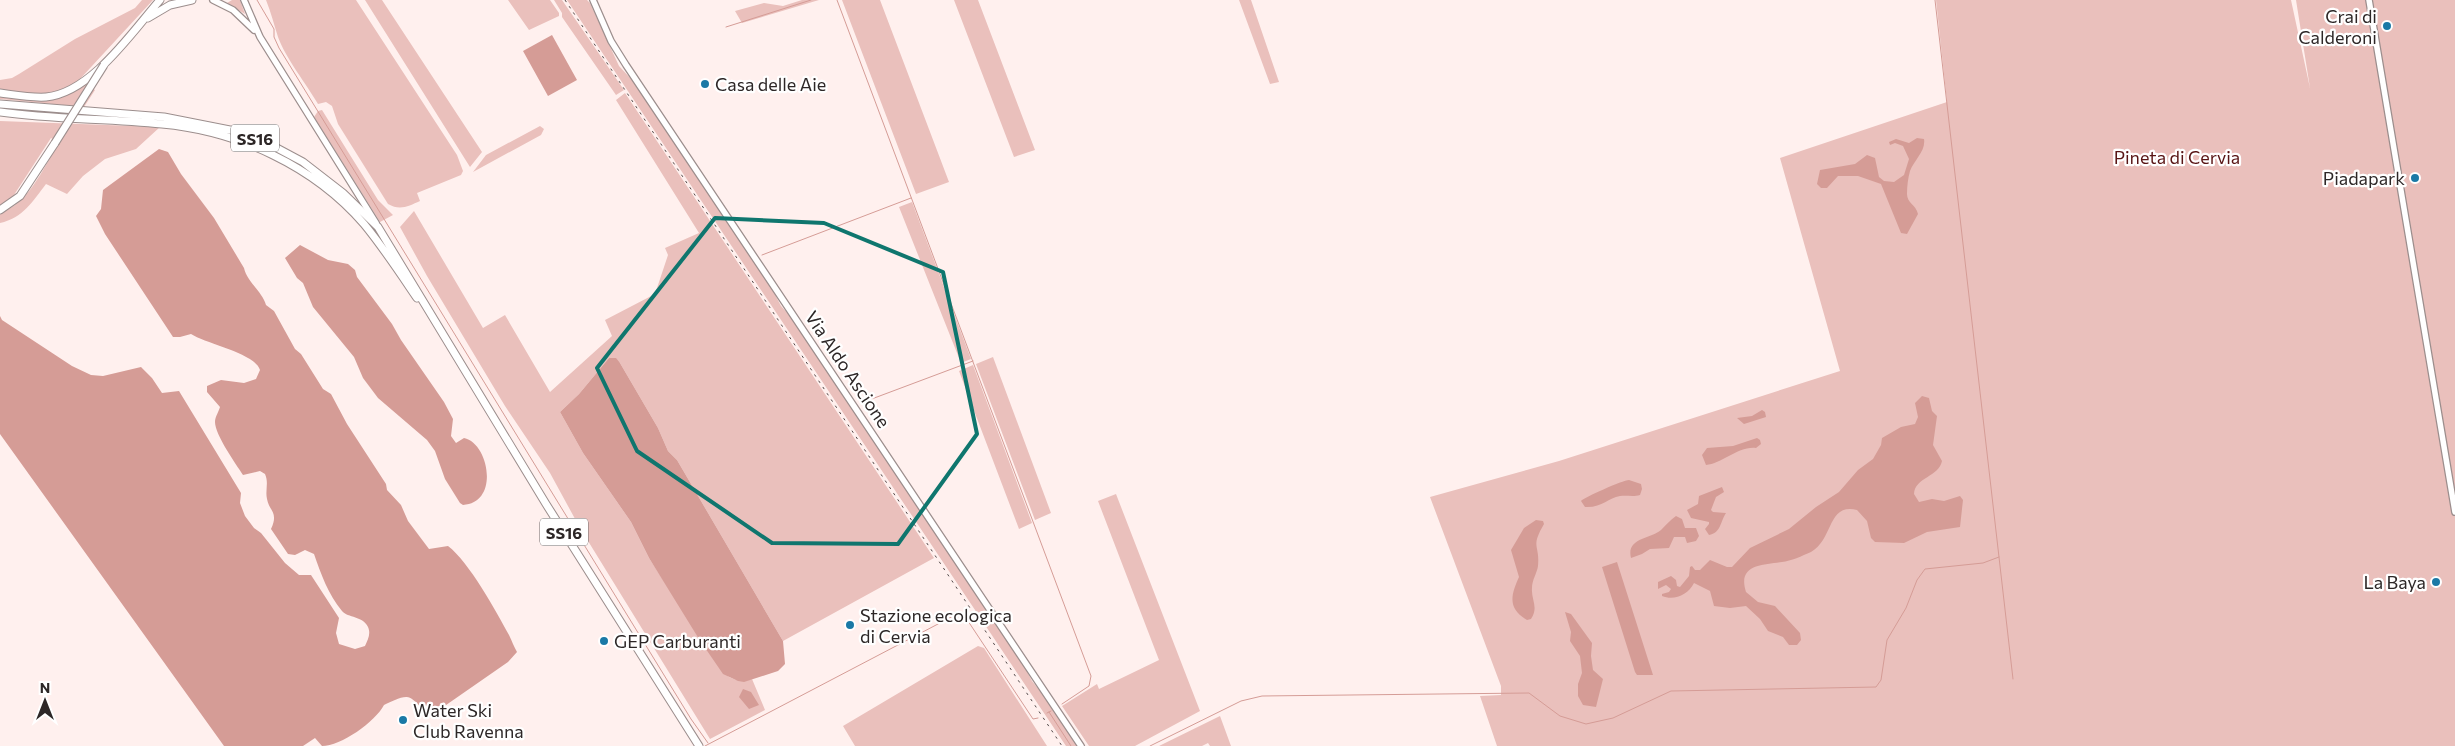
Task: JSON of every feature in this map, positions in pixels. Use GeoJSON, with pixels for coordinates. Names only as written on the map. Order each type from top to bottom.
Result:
{"type":"FeatureCollection","features":[{"type":"Feature","properties":{"kind":"main road"},"geometry":{"type":"LineString","coordinates":[[0,93],[27,97],[45,97],[65,92],[89,78],[104,65],[160,0]]}},
{"type":"Feature","properties":{"kind":"main road"},"geometry":{"type":"LineString","coordinates":[[141,22],[170,5],[192,0]]}},
{"type":"Feature","properties":{"kind":"main road"},"geometry":{"type":"LineString","coordinates":[[0,210],[20,196],[104,65]]}},
{"type":"Feature","properties":{"kind":"main road","name":"SS16"},"geometry":{"type":"LineString","coordinates":[[0,104],[164,117],[240,132],[303,162],[344,192],[378,227],[699,746]]}},
{"type":"Feature","properties":{"kind":"main road","name":"SS16"},"geometry":{"type":"LineString","coordinates":[[0,112],[26,116]]}},
{"type":"Feature","properties":{"kind":"main road","name":"SS16"},"geometry":{"type":"LineString","coordinates":[[0,116],[164,124],[207,132],[252,146],[284,159],[329,189],[351,210],[369,231],[432,317]]}},
{"type":"Feature","properties":{"kind":"street"},"geometry":{"type":"LineString","coordinates":[[212,0],[221,0]]}},
{"type":"Feature","properties":{"kind":"street"},"geometry":{"type":"LineString","coordinates":[[212,0],[243,18],[260,38],[378,227]]}},
{"type":"Feature","properties":{"kind":"street"},"geometry":{"type":"LineString","coordinates":[[244,0],[260,38]]}},
{"type":"Feature","properties":{"kind":"street"},"geometry":{"type":"LineString","coordinates":[[2369,0],[2455,512]]}},
{"type":"Feature","properties":{"kind":"street","name":"Via Aldo Ascione"},"geometry":{"type":"LineString","coordinates":[[593,2],[611,41],[626,65],[1081,746]]}},
{"type":"Feature","properties":{"kind":"highlighted area"},"geometry":{"type":"Polygon","coordinates":[[[715,218],[824,223],[943,272],[977,434],[898,544],[772,543],[637,451],[597,368],[715,218]]]}},
{"type":"Feature","properties":{"kind":"green space"},"geometry":{"type":"Polygon","coordinates":[[[142,0],[153,0],[80,79],[95,90],[84,107],[0,99],[0,95],[6,96],[11,91],[0,89],[0,80],[12,78],[75,39],[135,8],[142,0]]]}},
{"type":"Feature","properties":{"kind":"green space"},"geometry":{"type":"Polygon","coordinates":[[[232,0],[240,0],[245,14],[227,3],[232,0]]]}},
{"type":"Feature","properties":{"kind":"green space"},"geometry":{"type":"Polygon","coordinates":[[[266,0],[356,0],[457,155],[463,171],[461,175],[417,193],[420,201],[412,205],[397,207],[388,204],[338,124],[332,106],[326,102],[318,104],[291,62],[281,45],[266,0]]]}},
{"type":"Feature","properties":{"kind":"green space"},"geometry":{"type":"Polygon","coordinates":[[[365,0],[382,0],[482,152],[470,167],[365,0]]]}},
{"type":"Feature","properties":{"kind":"green space"},"geometry":{"type":"Polygon","coordinates":[[[508,0],[550,0],[559,16],[529,30],[508,0]]]}},
{"type":"Feature","properties":{"kind":"green space"},"geometry":{"type":"Polygon","coordinates":[[[554,0],[562,0],[624,90],[616,95],[562,17],[562,13],[554,0]]]}},
{"type":"Feature","properties":{"kind":"green space"},"geometry":{"type":"Polygon","coordinates":[[[567,0],[587,0],[590,3],[619,66],[633,81],[770,285],[781,306],[792,318],[1023,664],[1032,681],[1078,746],[1066,746],[567,0]]]}},
{"type":"Feature","properties":{"kind":"green space"},"geometry":{"type":"Polygon","coordinates":[[[802,0],[819,0],[742,23],[735,11],[764,3],[783,6],[802,0]]]}},
{"type":"Feature","properties":{"kind":"green space"},"geometry":{"type":"Polygon","coordinates":[[[842,0],[880,0],[949,182],[916,194],[842,0]]]}},
{"type":"Feature","properties":{"kind":"green space"},"geometry":{"type":"Polygon","coordinates":[[[954,0],[978,0],[1035,150],[1014,157],[954,0]]]}},
{"type":"Feature","properties":{"kind":"green space"},"geometry":{"type":"Polygon","coordinates":[[[1239,0],[1251,0],[1279,82],[1270,84],[1239,0]]]}},
{"type":"Feature","properties":{"kind":"green space","name":"Pineta di Cervia"},"geometry":{"type":"Polygon","coordinates":[[[1936,0],[2291,0],[2310,88],[2296,0],[2455,0],[2455,746],[1497,746],[1480,696],[1501,695],[1501,686],[1430,497],[1559,461],[1840,371],[1780,158],[1947,102],[1936,0]]]}},
{"type":"Feature","properties":{"kind":"green space"},"geometry":{"type":"Polygon","coordinates":[[[625,93],[934,558],[783,641],[677,460],[668,451],[658,428],[620,363],[609,358],[579,394],[560,412],[583,453],[631,522],[649,558],[719,667],[734,679],[742,681],[752,679],[765,710],[710,739],[580,528],[550,473],[505,406],[427,276],[400,227],[414,211],[483,328],[505,315],[550,392],[612,336],[605,320],[655,294],[668,255],[665,248],[699,233],[616,100],[625,93]]]}},
{"type":"Feature","properties":{"kind":"green space"},"geometry":{"type":"Polygon","coordinates":[[[322,110],[378,200],[393,215],[380,222],[314,117],[318,111],[322,110]]]}},
{"type":"Feature","properties":{"kind":"green space"},"geometry":{"type":"Polygon","coordinates":[[[0,121],[160,127],[136,149],[105,159],[83,176],[67,194],[46,184],[21,213],[8,221],[0,223],[0,213],[19,202],[27,193],[59,143],[51,138],[12,198],[0,205],[0,121]]]}},
{"type":"Feature","properties":{"kind":"green space"},"geometry":{"type":"Polygon","coordinates":[[[540,126],[544,129],[541,135],[473,172],[486,155],[540,126]]]}},
{"type":"Feature","properties":{"kind":"green space"},"geometry":{"type":"Polygon","coordinates":[[[912,202],[971,359],[961,363],[899,207],[912,202]]]}},
{"type":"Feature","properties":{"kind":"green space"},"geometry":{"type":"Polygon","coordinates":[[[993,357],[1051,513],[1035,520],[976,364],[993,357]]]}},
{"type":"Feature","properties":{"kind":"green space"},"geometry":{"type":"Polygon","coordinates":[[[973,365],[1032,523],[1019,529],[959,371],[973,365]]]}},
{"type":"Feature","properties":{"kind":"green space"},"geometry":{"type":"Polygon","coordinates":[[[1116,494],[1200,711],[1135,746],[1089,746],[1062,706],[1097,684],[1099,689],[1159,660],[1098,501],[1116,494]]]}},
{"type":"Feature","properties":{"kind":"green space"},"geometry":{"type":"Polygon","coordinates":[[[978,646],[984,648],[1047,746],[855,746],[843,726],[978,646]]]}},
{"type":"Feature","properties":{"kind":"green space"},"geometry":{"type":"Polygon","coordinates":[[[1220,716],[1231,746],[1210,746],[1208,743],[1202,746],[1159,746],[1220,716]]]}},
{"type":"Feature","properties":{"kind":"shaded area"},"geometry":{"type":"Polygon","coordinates":[[[552,35],[577,80],[548,96],[523,51],[552,35]]]}},
{"type":"Feature","properties":{"kind":"shaded area"},"geometry":{"type":"Polygon","coordinates":[[[1917,138],[1924,139],[1924,143],[1922,151],[1910,171],[1907,197],[1918,214],[1907,234],[1901,233],[1881,184],[1858,176],[1838,176],[1827,188],[1821,188],[1817,184],[1820,170],[1855,164],[1867,155],[1875,158],[1879,177],[1884,181],[1894,182],[1904,175],[1909,159],[1903,146],[1895,143],[1890,145],[1889,142],[1896,139],[1909,143],[1917,138]]]}},
{"type":"Feature","properties":{"kind":"shaded area"},"geometry":{"type":"Polygon","coordinates":[[[159,149],[168,152],[181,174],[214,218],[248,278],[266,305],[274,311],[295,349],[301,354],[323,389],[331,394],[347,424],[386,484],[387,490],[401,505],[408,521],[429,549],[448,546],[465,563],[509,635],[517,652],[508,662],[436,712],[426,711],[410,697],[404,697],[384,705],[373,719],[357,732],[348,738],[330,745],[322,746],[315,738],[303,746],[224,746],[0,434],[0,316],[2,320],[72,366],[91,375],[103,376],[141,367],[152,378],[162,393],[179,391],[241,493],[240,503],[245,516],[254,528],[261,533],[285,563],[299,575],[311,575],[339,618],[336,633],[339,644],[355,649],[365,646],[369,634],[366,623],[342,611],[325,584],[314,554],[305,550],[295,555],[288,554],[271,529],[274,515],[267,499],[267,480],[265,474],[260,471],[243,475],[218,434],[215,422],[220,407],[207,392],[207,386],[221,380],[244,383],[256,379],[260,370],[256,364],[240,354],[191,334],[173,337],[105,234],[96,216],[101,209],[103,190],[159,149]]]}},
{"type":"Feature","properties":{"kind":"shaded area"},"geometry":{"type":"Polygon","coordinates":[[[300,245],[328,260],[348,264],[355,270],[357,277],[392,324],[444,402],[453,419],[451,436],[456,443],[464,438],[473,442],[480,450],[487,473],[486,484],[482,494],[475,502],[463,505],[460,503],[445,479],[435,451],[427,440],[378,398],[363,378],[354,357],[313,307],[303,283],[297,278],[285,258],[300,245]]]}},
{"type":"Feature","properties":{"kind":"shaded area"},"geometry":{"type":"Polygon","coordinates":[[[609,358],[616,358],[620,363],[658,428],[668,451],[677,460],[783,641],[785,664],[778,671],[744,682],[723,674],[649,558],[631,522],[583,453],[560,412],[579,394],[609,358]]]}},
{"type":"Feature","properties":{"kind":"shaded area"},"geometry":{"type":"Polygon","coordinates":[[[1922,396],[1929,398],[1932,411],[1937,416],[1933,445],[1942,461],[1936,471],[1918,484],[1914,494],[1919,502],[1932,499],[1944,501],[1960,496],[1963,500],[1960,527],[1927,532],[1904,543],[1875,542],[1871,538],[1867,521],[1857,510],[1847,509],[1835,517],[1824,539],[1811,552],[1789,561],[1760,565],[1748,571],[1744,583],[1746,592],[1758,602],[1775,606],[1800,633],[1801,640],[1797,645],[1789,645],[1783,637],[1768,631],[1760,619],[1746,606],[1730,608],[1714,606],[1710,591],[1694,583],[1688,591],[1680,596],[1671,598],[1662,596],[1662,594],[1669,592],[1671,589],[1666,585],[1658,589],[1658,582],[1671,576],[1676,580],[1677,586],[1680,587],[1689,576],[1690,567],[1692,566],[1695,570],[1700,570],[1710,560],[1727,567],[1732,567],[1750,548],[1789,529],[1816,507],[1839,492],[1858,470],[1873,459],[1881,445],[1882,438],[1901,427],[1915,424],[1918,417],[1915,403],[1922,396]]]}},
{"type":"Feature","properties":{"kind":"shaded area"},"geometry":{"type":"Polygon","coordinates":[[[1762,410],[1765,412],[1766,417],[1744,424],[1737,418],[1752,416],[1762,410]]]}},
{"type":"Feature","properties":{"kind":"shaded area"},"geometry":{"type":"Polygon","coordinates":[[[1757,438],[1761,444],[1756,448],[1736,452],[1718,462],[1706,465],[1702,455],[1707,448],[1733,446],[1757,438]]]}},
{"type":"Feature","properties":{"kind":"shaded area"},"geometry":{"type":"Polygon","coordinates":[[[1629,480],[1641,484],[1640,495],[1620,496],[1591,507],[1585,507],[1581,501],[1604,489],[1629,480]]]}},
{"type":"Feature","properties":{"kind":"shaded area"},"geometry":{"type":"Polygon","coordinates":[[[1722,487],[1724,492],[1716,497],[1711,510],[1713,512],[1726,513],[1718,530],[1709,535],[1705,529],[1709,522],[1691,518],[1687,510],[1698,504],[1699,496],[1722,487]]]}},
{"type":"Feature","properties":{"kind":"shaded area"},"geometry":{"type":"Polygon","coordinates":[[[1676,516],[1682,519],[1685,528],[1696,528],[1699,536],[1696,541],[1687,543],[1685,537],[1674,537],[1669,548],[1650,549],[1631,558],[1630,551],[1635,543],[1661,530],[1676,516]]]}},
{"type":"Feature","properties":{"kind":"shaded area"},"geometry":{"type":"Polygon","coordinates":[[[1536,520],[1543,521],[1544,524],[1536,542],[1538,566],[1532,588],[1535,607],[1531,619],[1527,620],[1516,611],[1512,601],[1519,577],[1511,550],[1524,528],[1536,520]]]}},
{"type":"Feature","properties":{"kind":"shaded area"},"geometry":{"type":"Polygon","coordinates":[[[1617,562],[1653,675],[1637,675],[1635,672],[1602,567],[1617,562]]]}},
{"type":"Feature","properties":{"kind":"shaded area"},"geometry":{"type":"Polygon","coordinates":[[[1565,612],[1571,614],[1592,643],[1593,670],[1603,679],[1596,707],[1583,705],[1578,696],[1578,684],[1582,673],[1580,656],[1570,641],[1571,632],[1565,612]]]}},
{"type":"Feature","properties":{"kind":"shaded area"},"geometry":{"type":"Polygon","coordinates":[[[743,689],[751,692],[759,705],[749,709],[739,697],[743,689]]]}},
{"type":"Feature","properties":{"kind":"waterway"},"geometry":{"type":"LineString","coordinates":[[257,0],[274,29],[274,37],[279,48],[691,719],[708,743]]}},
{"type":"Feature","properties":{"kind":"waterway"},"geometry":{"type":"LineString","coordinates":[[726,27],[811,0]]}},
{"type":"Feature","properties":{"kind":"waterway"},"geometry":{"type":"LineString","coordinates":[[837,0],[1091,676],[1089,686],[1062,704]]}},
{"type":"Feature","properties":{"kind":"waterway"},"geometry":{"type":"LineString","coordinates":[[1935,0],[2013,679]]}},
{"type":"Feature","properties":{"kind":"waterway"},"geometry":{"type":"LineString","coordinates":[[762,255],[911,198]]}},
{"type":"Feature","properties":{"kind":"waterway"},"geometry":{"type":"LineString","coordinates":[[861,403],[973,361]]}},
{"type":"Feature","properties":{"kind":"waterway"},"geometry":{"type":"LineString","coordinates":[[1150,746],[1241,701],[1262,696],[1529,693],[1560,716],[1586,724],[1613,718],[1671,691],[1876,687],[1881,680],[1887,640],[1906,608],[1917,580],[1925,569],[1983,563],[1999,557]]}},
{"type":"Feature","properties":{"kind":"waterway"},"geometry":{"type":"LineString","coordinates":[[705,746],[959,613],[966,618],[1033,719],[1038,718]]}},
{"type":"Feature","properties":{"kind":"waterway"},"geometry":{"type":"LineString","coordinates":[[1047,713],[1051,711]]}},
{"type":"Feature","properties":{"kind":"waterway"},"geometry":{"type":"LineString","coordinates":[[1049,712],[1071,746]]}},
{"type":"Feature","properties":{"kind":"railway"},"geometry":{"type":"LineString","coordinates":[[565,0],[1062,746]]}},
{"type":"Feature","properties":{"kind":"place","name":"Crai di Calderoni"},"geometry":{"type":"Point","coordinates":[2387,26]}},
{"type":"Feature","properties":{"kind":"place","name":"Casa delle Aie"},"geometry":{"type":"Point","coordinates":[705,84]}},
{"type":"Feature","properties":{"kind":"place","name":"Piadapark"},"geometry":{"type":"Point","coordinates":[2415,178]}},
{"type":"Feature","properties":{"kind":"place","name":"La Baya"},"geometry":{"type":"Point","coordinates":[2436,582]}},
{"type":"Feature","properties":{"kind":"place","name":"Stazione ecologica di Cervia"},"geometry":{"type":"Point","coordinates":[850,625]}},
{"type":"Feature","properties":{"kind":"place","name":"GEP Carburanti"},"geometry":{"type":"Point","coordinates":[604,641]}},
{"type":"Feature","properties":{"kind":"place","name":"Water Ski Club Ravenna"},"geometry":{"type":"Point","coordinates":[403,720]}}]}
